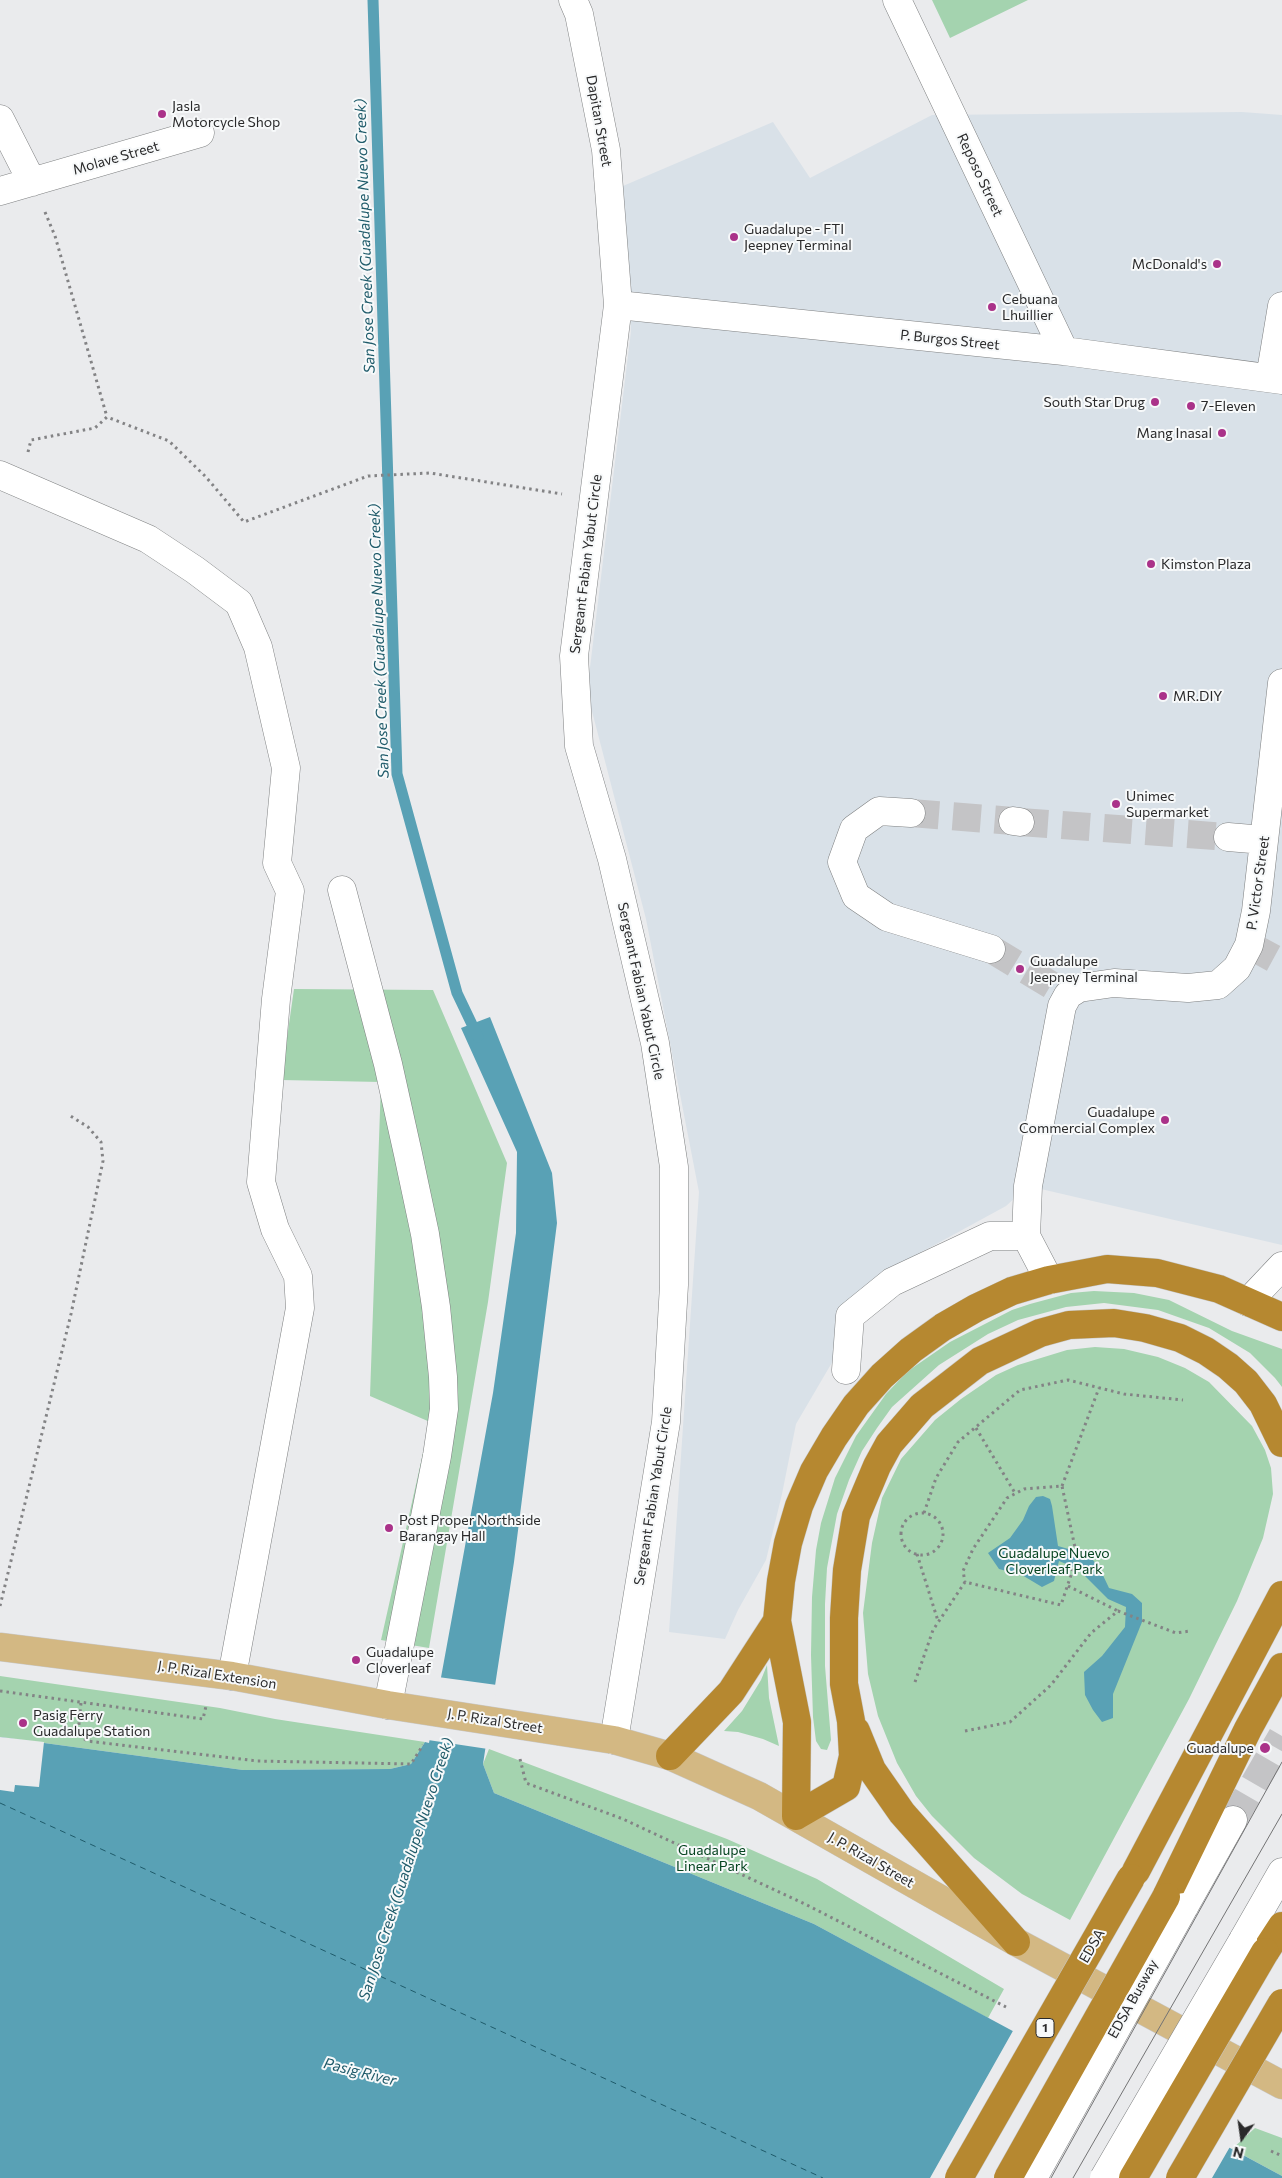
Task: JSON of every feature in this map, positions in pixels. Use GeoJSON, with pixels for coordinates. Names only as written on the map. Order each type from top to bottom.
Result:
{"type":"FeatureCollection","features":[{"type":"Feature","properties":{"kind":"highway"},"geometry":{"type":"LineString","coordinates":[[1282,1317],[1219,1289],[1157,1273],[1107,1268],[1049,1280],[1012,1292],[976,1308],[943,1327],[911,1350],[882,1376],[856,1405],[814,1471],[799,1506],[788,1543],[777,1620],[797,1722],[796,1816],[846,1788],[853,1756],[851,1721],[844,1684],[844,1618],[847,1570],[856,1516],[877,1466],[889,1444],[922,1406],[980,1361],[1040,1333],[1069,1325],[1114,1323],[1145,1328],[1180,1338],[1206,1351],[1228,1366],[1246,1382],[1263,1404],[1282,1443]]}},
{"type":"Feature","properties":{"kind":"highway"},"geometry":{"type":"LineString","coordinates":[[1134,1874],[1282,1595]]}},
{"type":"Feature","properties":{"kind":"highway"},"geometry":{"type":"LineString","coordinates":[[670,1756],[731,1692],[777,1620]]}},
{"type":"Feature","properties":{"kind":"highway","name":"EDSA"},"geometry":{"type":"LineString","coordinates":[[1008,2178],[1175,1902],[1248,1729],[1282,1667]]}},
{"type":"Feature","properties":{"kind":"highway"},"geometry":{"type":"LineString","coordinates":[[851,1721],[872,1770],[902,1813],[1016,1942]]}},
{"type":"Feature","properties":{"kind":"highway","name":"EDSA"},"geometry":{"type":"LineString","coordinates":[[959,2178],[1134,1874],[1248,1729]]}},
{"type":"Feature","properties":{"kind":"highway"},"geometry":{"type":"LineString","coordinates":[[1133,2178],[1254,1946],[1282,1926]]}},
{"type":"Feature","properties":{"kind":"highway"},"geometry":{"type":"LineString","coordinates":[[1180,2178],[1282,2003]]}},
{"type":"Feature","properties":{"kind":"main road","name":"J. P. Rizal Extension"},"geometry":{"type":"LineString","coordinates":[[0,1646],[222,1675],[388,1705],[428,1710]]}},
{"type":"Feature","properties":{"kind":"main road","name":"J. P. Rizal Street"},"geometry":{"type":"LineString","coordinates":[[428,1710],[614,1740],[670,1756],[759,1796],[1016,1942],[1282,2086]]}},
{"type":"Feature","properties":{"kind":"street","name":"Dapitan Street"},"geometry":{"type":"LineString","coordinates":[[574,0],[579,14],[606,150],[618,305]]}},
{"type":"Feature","properties":{"kind":"street","name":"Reposo Street"},"geometry":{"type":"LineString","coordinates":[[897,0],[1064,351]]}},
{"type":"Feature","properties":{"kind":"street"},"geometry":{"type":"LineString","coordinates":[[0,119],[32,182]]}},
{"type":"Feature","properties":{"kind":"street","name":"Molave Street"},"geometry":{"type":"LineString","coordinates":[[0,191],[200,133]]}},
{"type":"Feature","properties":{"kind":"street","name":"P. Burgos Street"},"geometry":{"type":"LineString","coordinates":[[618,305],[1064,351],[1276,379]]}},
{"type":"Feature","properties":{"kind":"street","name":"Sergeant Fabian Yabut Circle"},"geometry":{"type":"LineString","coordinates":[[614,1740],[666,1422],[674,1285],[674,1167],[655,1044],[612,859],[579,746],[574,656],[618,305]]}},
{"type":"Feature","properties":{"kind":"street"},"geometry":{"type":"LineString","coordinates":[[1276,379],[1282,306]]}},
{"type":"Feature","properties":{"kind":"street"},"geometry":{"type":"LineString","coordinates":[[11,480],[148,539],[195,570],[239,603],[258,647],[286,768],[277,863],[290,891],[276,1000],[261,1182],[275,1229],[298,1276],[300,1308],[222,1675]]}},
{"type":"Feature","properties":{"kind":"street","name":"P. Victor Street"},"geometry":{"type":"LineString","coordinates":[[1049,1280],[1026,1236],[1028,1186],[1062,1006],[1060,990],[1114,982],[1188,988],[1218,985],[1237,968],[1249,945],[1256,911],[1282,683]]}},
{"type":"Feature","properties":{"kind":"street"},"geometry":{"type":"LineString","coordinates":[[911,813],[879,811],[854,829],[842,862],[856,896],[888,917],[991,949]]}},
{"type":"Feature","properties":{"kind":"street"},"geometry":{"type":"LineString","coordinates":[[1228,837],[1264,840]]}},
{"type":"Feature","properties":{"kind":"street"},"geometry":{"type":"LineString","coordinates":[[342,890],[388,1064],[412,1171],[425,1234],[443,1377],[444,1410],[437,1456],[388,1705]]}},
{"type":"Feature","properties":{"kind":"street"},"geometry":{"type":"LineString","coordinates":[[846,1370],[850,1316],[892,1282],[990,1236],[1026,1236]]}},
{"type":"Feature","properties":{"kind":"street"},"geometry":{"type":"LineString","coordinates":[[1248,1302],[1282,1266]]}},
{"type":"Feature","properties":{"kind":"street","name":"EDSA Busway"},"geometry":{"type":"LineString","coordinates":[[1033,2178],[1175,1902],[1234,1820]]}},
{"type":"Feature","properties":{"kind":"street"},"geometry":{"type":"LineString","coordinates":[[1104,2178],[1254,1946],[1282,1872]]}},
{"type":"Feature","properties":{"kind":"path"},"geometry":{"type":"LineString","coordinates":[[32,182],[55,236],[107,417]]}},
{"type":"Feature","properties":{"kind":"path"},"geometry":{"type":"LineString","coordinates":[[107,417],[168,441],[206,477],[244,522],[368,476],[430,473],[594,500]]}},
{"type":"Feature","properties":{"kind":"path"},"geometry":{"type":"LineString","coordinates":[[11,480],[32,440],[94,428],[107,417]]}},
{"type":"Feature","properties":{"kind":"path"},"geometry":{"type":"LineString","coordinates":[[0,1606],[71,1314],[103,1160],[101,1142],[88,1127],[69,1114]]}},
{"type":"Feature","properties":{"kind":"path"},"geometry":{"type":"LineString","coordinates":[[924,1513],[940,1471],[958,1442],[1020,1390],[1068,1380],[1124,1394],[1183,1400]]}},
{"type":"Feature","properties":{"kind":"path"},"geometry":{"type":"LineString","coordinates":[[965,1582],[1061,1605],[1077,1557],[1062,1486],[1099,1388]]}},
{"type":"Feature","properties":{"kind":"path"},"geometry":{"type":"LineString","coordinates":[[976,1428],[1015,1493]]}},
{"type":"Feature","properties":{"kind":"path"},"geometry":{"type":"LineString","coordinates":[[916,1682],[933,1630],[965,1582],[963,1571],[973,1549],[1007,1498],[1024,1489],[1062,1486]]}},
{"type":"Feature","properties":{"kind":"path"},"geometry":{"type":"LineString","coordinates":[[924,1513],[939,1520],[943,1533],[942,1541],[934,1552],[917,1554],[908,1550],[904,1544],[901,1531],[903,1524],[913,1515],[924,1513]]}},
{"type":"Feature","properties":{"kind":"path"},"geometry":{"type":"LineString","coordinates":[[917,1554],[938,1622]]}},
{"type":"Feature","properties":{"kind":"path"},"geometry":{"type":"LineString","coordinates":[[1068,1586],[1118,1611],[1176,1633],[1190,1631]]}},
{"type":"Feature","properties":{"kind":"path"},"geometry":{"type":"LineString","coordinates":[[965,1731],[1010,1722],[1051,1685],[1091,1633],[1118,1611]]}},
{"type":"Feature","properties":{"kind":"path"},"geometry":{"type":"LineString","coordinates":[[0,1691],[203,1720],[222,1675]]}},
{"type":"Feature","properties":{"kind":"path"},"geometry":{"type":"LineString","coordinates":[[80,1703],[78,1734],[87,1740],[257,1761],[411,1764],[425,1742],[428,1710]]}},
{"type":"Feature","properties":{"kind":"path"},"geometry":{"type":"LineString","coordinates":[[522,1726],[520,1760],[526,1783],[623,1819],[805,1904],[1006,2007]]}},
{"type":"Feature","properties":{"kind":"shaded area"},"geometry":{"type":"Polygon","coordinates":[[[1242,112],[1282,115],[1282,1245],[1028,1186],[1006,1206],[885,1272],[796,1424],[766,1560],[738,1610],[725,1639],[669,1632],[699,1192],[646,919],[587,692],[631,331],[623,186],[773,122],[810,178],[932,115],[1242,112]]]}},
{"type":"Feature","properties":{"kind":"green space"},"geometry":{"type":"Polygon","coordinates":[[[932,0],[1028,0],[950,38],[932,0]]]}},
{"type":"Feature","properties":{"kind":"green space"},"geometry":{"type":"Polygon","coordinates":[[[294,989],[433,990],[507,1163],[488,1302],[429,1648],[381,1640],[430,1422],[370,1396],[381,1082],[281,1080],[294,989]]]}},
{"type":"Feature","properties":{"kind":"green space"},"geometry":{"type":"Polygon","coordinates":[[[1094,1291],[1134,1293],[1169,1300],[1232,1331],[1282,1349],[1282,1387],[1250,1353],[1209,1328],[1158,1310],[1104,1303],[1066,1307],[1018,1320],[988,1334],[939,1365],[892,1407],[877,1428],[862,1451],[837,1514],[827,1568],[825,1604],[825,1666],[831,1740],[827,1750],[821,1749],[816,1741],[813,1717],[811,1655],[812,1597],[816,1550],[821,1523],[835,1478],[856,1436],[886,1394],[908,1371],[950,1342],[1012,1310],[1071,1293],[1094,1291]]]}},
{"type":"Feature","properties":{"kind":"green space","name":"Guadalupe Nuevo Cloverleaf Park"},"geometry":{"type":"Polygon","coordinates":[[[1095,1347],[1124,1349],[1158,1357],[1185,1368],[1209,1382],[1252,1426],[1265,1450],[1271,1468],[1273,1494],[1263,1538],[1237,1601],[1189,1699],[1070,1920],[1022,1894],[974,1858],[932,1816],[916,1796],[897,1763],[878,1716],[868,1674],[863,1613],[872,1543],[882,1498],[901,1459],[935,1420],[996,1375],[1018,1365],[1067,1350],[1095,1347]]]}},
{"type":"Feature","properties":{"kind":"green space"},"geometry":{"type":"Polygon","coordinates":[[[767,1665],[769,1698],[779,1746],[738,1732],[724,1731],[742,1711],[761,1680],[767,1665]]]}},
{"type":"Feature","properties":{"kind":"green space"},"geometry":{"type":"Polygon","coordinates":[[[0,1676],[220,1708],[275,1719],[425,1742],[411,1764],[390,1769],[243,1770],[0,1737],[0,1676]]]}},
{"type":"Feature","properties":{"kind":"green space","name":"Guadalupe Linear Park"},"geometry":{"type":"Polygon","coordinates":[[[489,1749],[727,1839],[817,1879],[1004,1989],[988,2018],[814,1924],[494,1793],[483,1764],[489,1749]]]}},
{"type":"Feature","properties":{"kind":"green space"},"geometry":{"type":"Polygon","coordinates":[[[1255,2128],[1282,2138],[1282,2176],[1232,2149],[1255,2128]]]}},
{"type":"Feature","properties":{"kind":"water","name":"Pasig River"},"geometry":{"type":"Polygon","coordinates":[[[490,1017],[552,1173],[557,1223],[514,1562],[483,1764],[494,1793],[814,1924],[1282,2176],[1282,2178],[0,2178],[0,1737],[243,1770],[390,1769],[411,1764],[425,1742],[429,1743],[493,1393],[516,1233],[517,1152],[461,1028],[490,1017]]]}},
{"type":"Feature","properties":{"kind":"water"},"geometry":{"type":"Polygon","coordinates":[[[1043,1496],[1050,1499],[1058,1546],[1089,1555],[1100,1569],[1109,1588],[1132,1594],[1142,1603],[1142,1622],[1113,1694],[1113,1718],[1102,1722],[1085,1695],[1084,1672],[1102,1656],[1125,1627],[1126,1607],[1108,1599],[1078,1569],[1059,1561],[1054,1581],[1042,1587],[1022,1575],[999,1569],[988,1553],[1010,1538],[1036,1497],[1043,1496]]]}},
{"type":"Feature","properties":{"kind":"pier"},"geometry":{"type":"Polygon","coordinates":[[[438,1677],[497,1685],[488,1749],[428,1740],[438,1677]]]}},
{"type":"Feature","properties":{"kind":"pier"},"geometry":{"type":"Polygon","coordinates":[[[0,1737],[44,1742],[39,1787],[15,1785],[14,1792],[0,1790],[0,1737]]]}},
{"type":"Feature","properties":{"kind":"pier"},"geometry":{"type":"Polygon","coordinates":[[[1014,2029],[1231,2145],[1212,2178],[930,2178],[1014,2029]]]}},
{"type":"Feature","properties":{"kind":"waterway","name":"San Jose Creek (Guadalupe Nuevo Creek)"},"geometry":{"type":"LineString","coordinates":[[373,0],[397,774],[457,993],[478,1037]]}},
{"type":"Feature","properties":{"kind":"ferry route"},"geometry":{"type":"LineString","coordinates":[[0,1803],[823,2178]]}},
{"type":"Feature","properties":{"kind":"tunnel"},"geometry":{"type":"LineString","coordinates":[[911,813],[1013,821]]}},
{"type":"Feature","properties":{"kind":"tunnel"},"geometry":{"type":"LineString","coordinates":[[1020,822],[1228,837]]}},
{"type":"Feature","properties":{"kind":"tunnel"},"geometry":{"type":"LineString","coordinates":[[1249,945],[1282,963]]}},
{"type":"Feature","properties":{"kind":"tunnel"},"geometry":{"type":"LineString","coordinates":[[991,949],[1051,985]]}},
{"type":"Feature","properties":{"kind":"tunnel"},"geometry":{"type":"LineString","coordinates":[[1233,1820],[1282,1736]]}},
{"type":"Feature","properties":{"kind":"tram line"},"geometry":{"type":"LineString","coordinates":[[1051,2178],[1282,1762]]}},
{"type":"Feature","properties":{"kind":"tram line"},"geometry":{"type":"LineString","coordinates":[[1073,2178],[1282,1814]]}},
{"type":"Feature","properties":{"kind":"place","name":"Jasla Motorcycle Shop"},"geometry":{"type":"Point","coordinates":[162,114]}},
{"type":"Feature","properties":{"kind":"place","name":"Guadalupe - FTI Jeepney Terminal"},"geometry":{"type":"Point","coordinates":[734,237]}},
{"type":"Feature","properties":{"kind":"place","name":"McDonald's"},"geometry":{"type":"Point","coordinates":[1217,264]}},
{"type":"Feature","properties":{"kind":"place","name":"Cebuana Lhuillier"},"geometry":{"type":"Point","coordinates":[992,307]}},
{"type":"Feature","properties":{"kind":"place","name":"South Star Drug"},"geometry":{"type":"Point","coordinates":[1155,402]}},
{"type":"Feature","properties":{"kind":"place","name":"7-Eleven"},"geometry":{"type":"Point","coordinates":[1191,406]}},
{"type":"Feature","properties":{"kind":"place","name":"Mang Inasal"},"geometry":{"type":"Point","coordinates":[1222,433]}},
{"type":"Feature","properties":{"kind":"place","name":"Kimston Plaza"},"geometry":{"type":"Point","coordinates":[1151,564]}},
{"type":"Feature","properties":{"kind":"place","name":"MR.DIY"},"geometry":{"type":"Point","coordinates":[1163,696]}},
{"type":"Feature","properties":{"kind":"place","name":"Unimec Supermarket"},"geometry":{"type":"Point","coordinates":[1116,804]}},
{"type":"Feature","properties":{"kind":"place","name":"Guadalupe Jeepney Terminal"},"geometry":{"type":"Point","coordinates":[1020,969]}},
{"type":"Feature","properties":{"kind":"place","name":"Guadalupe Commercial Complex"},"geometry":{"type":"Point","coordinates":[1165,1120]}},
{"type":"Feature","properties":{"kind":"place","name":"Post Proper Northside Barangay Hall"},"geometry":{"type":"Point","coordinates":[389,1528]}},
{"type":"Feature","properties":{"kind":"place","name":"Guadalupe Cloverleaf"},"geometry":{"type":"Point","coordinates":[356,1660]}},
{"type":"Feature","properties":{"kind":"place","name":"Pasig Ferry Guadalupe Station"},"geometry":{"type":"Point","coordinates":[23,1723]}},
{"type":"Feature","properties":{"kind":"place","name":"Guadalupe"},"geometry":{"type":"Point","coordinates":[1265,1748]}}]}
